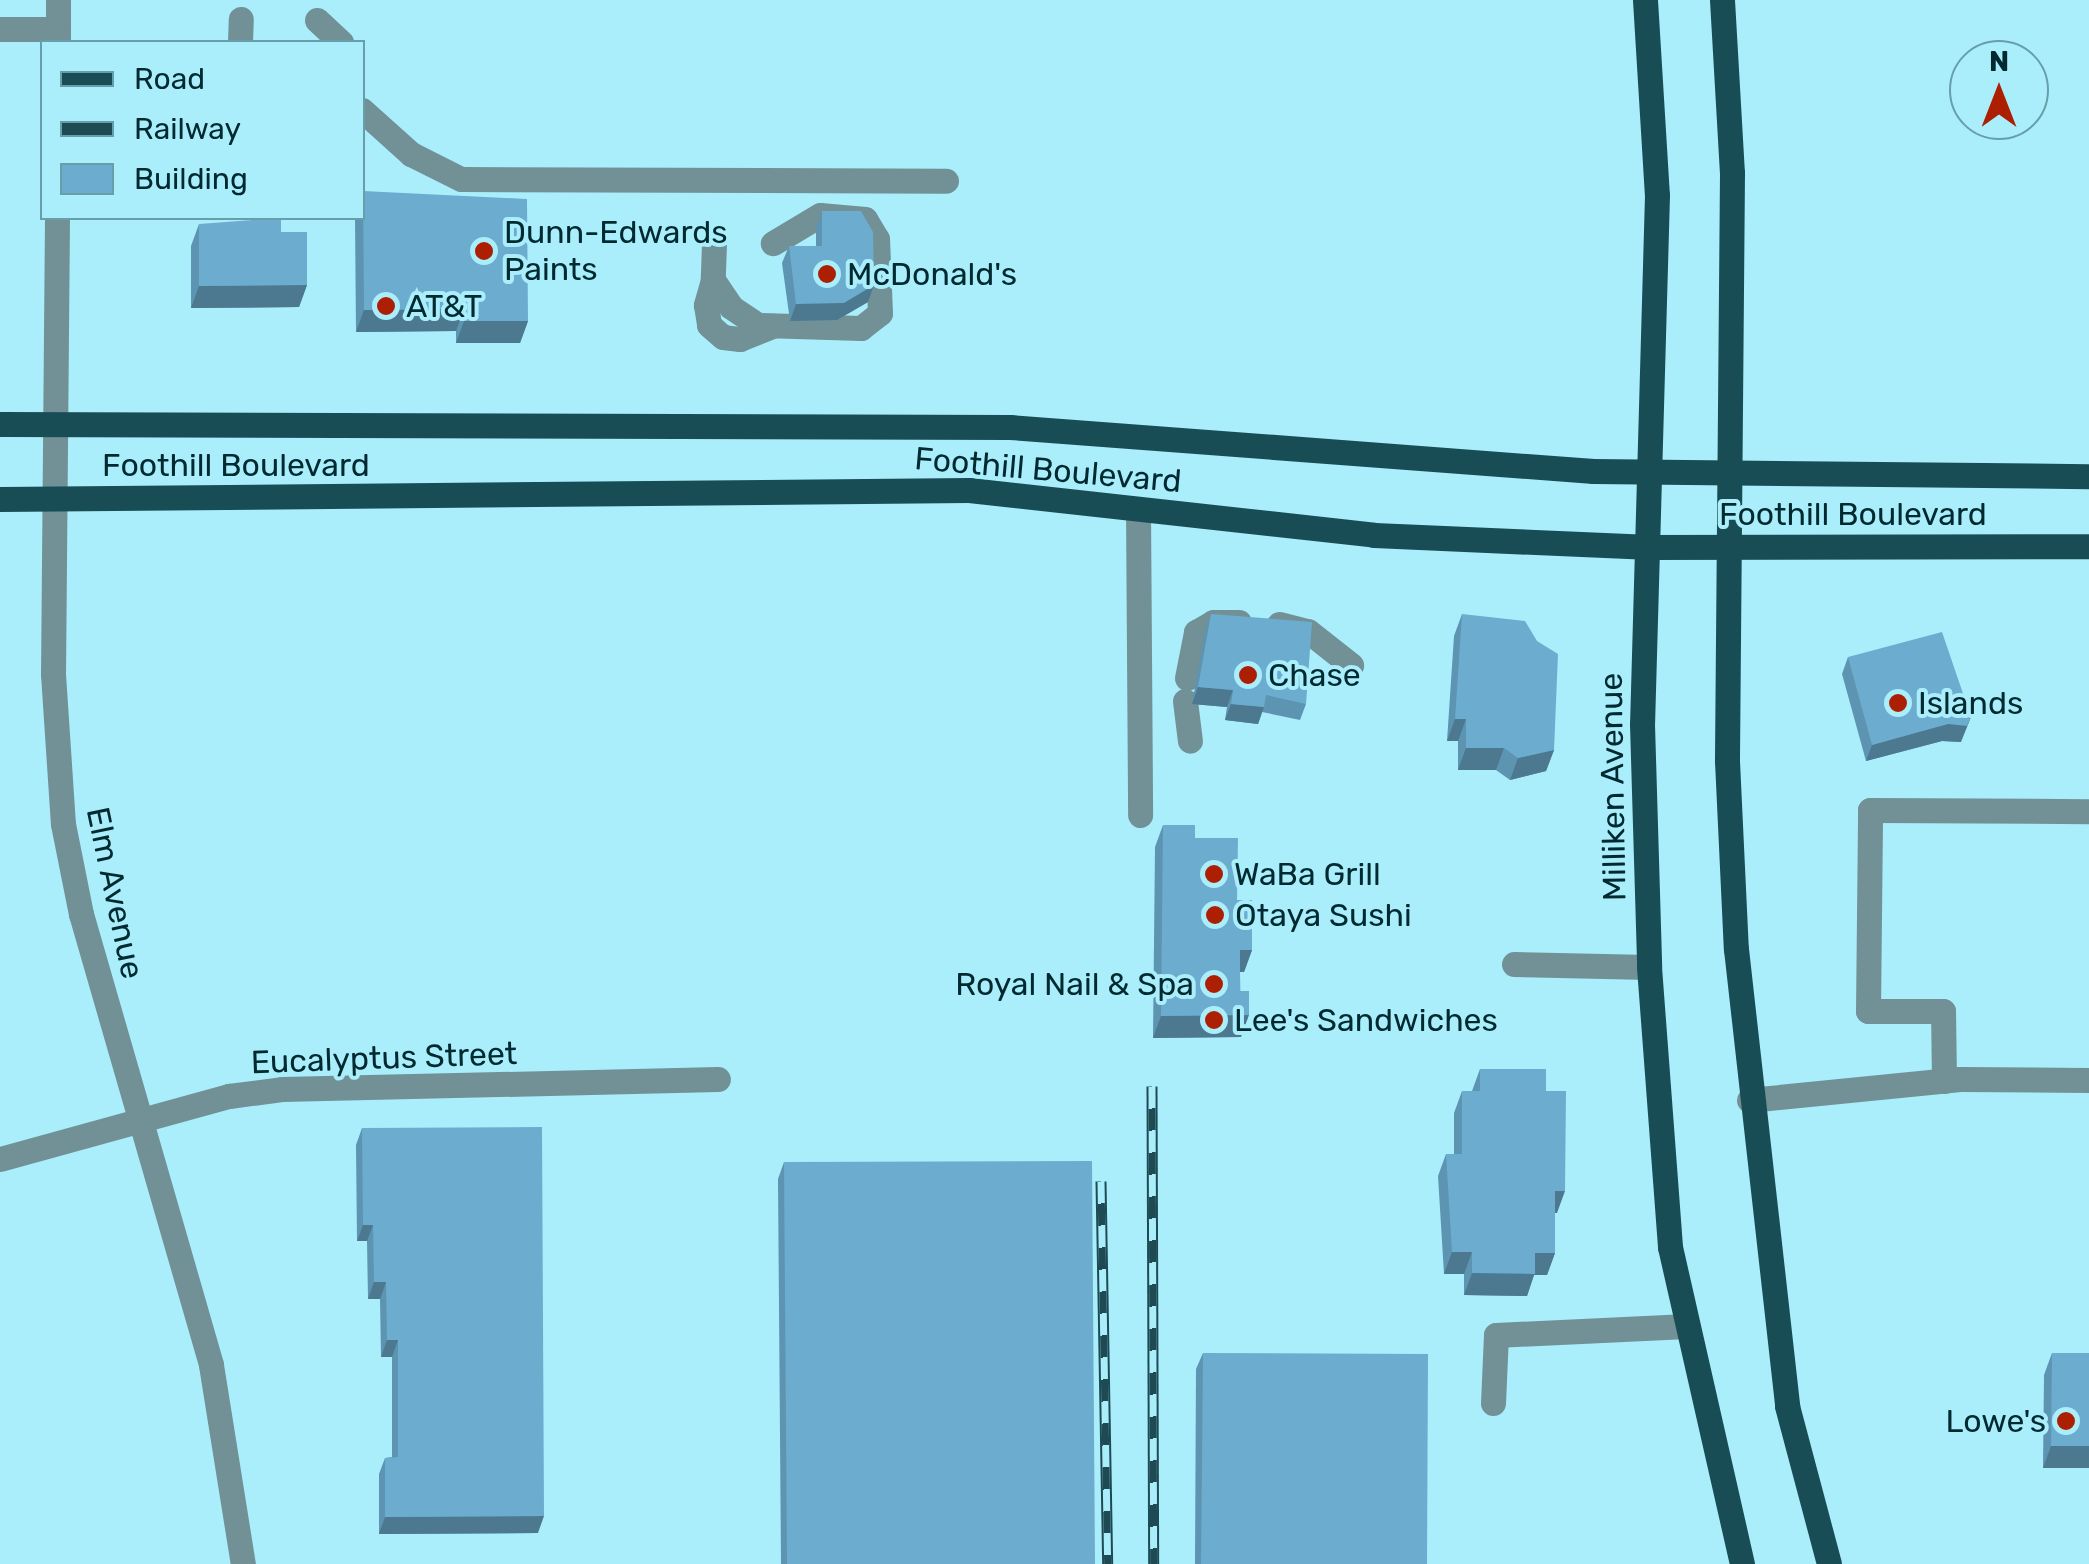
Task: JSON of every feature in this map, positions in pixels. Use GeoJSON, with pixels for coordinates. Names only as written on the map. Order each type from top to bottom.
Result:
{"type":"FeatureCollection","features":[{"type":"Feature","properties":{"kind":"main road","name":"Milliken Avenue"},"geometry":{"type":"LineString","coordinates":[[1645,0],[1658,195],[1651,473],[1645,547],[1648,966],[1670,1247],[1742,1564]]}},
{"type":"Feature","properties":{"kind":"main road"},"geometry":{"type":"LineString","coordinates":[[1722,0],[1732,173],[1727,761],[1749,1100],[1787,1406],[1829,1564]]}},
{"type":"Feature","properties":{"kind":"main road","name":"Foothill Boulevard"},"geometry":{"type":"LineString","coordinates":[[0,424],[1010,427],[1422,463],[1651,473],[2089,476]]}},
{"type":"Feature","properties":{"kind":"main road","name":"Foothill Boulevard"},"geometry":{"type":"LineString","coordinates":[[0,499],[834,488],[968,490],[1374,535],[1645,547],[2089,546]]}},
{"type":"Feature","properties":{"kind":"street"},"geometry":{"type":"LineString","coordinates":[[0,28],[58,36],[58,0]]}},
{"type":"Feature","properties":{"kind":"street"},"geometry":{"type":"LineString","coordinates":[[317,20],[339,40]]}},
{"type":"Feature","properties":{"kind":"street"},"geometry":{"type":"LineString","coordinates":[[365,113],[411,154],[461,179],[946,181]]}},
{"type":"Feature","properties":{"kind":"street"},"geometry":{"type":"LineString","coordinates":[[714,243],[713,280],[732,307],[758,326],[861,328],[880,312],[877,239],[865,220],[820,215],[773,243]]}},
{"type":"Feature","properties":{"kind":"street","name":"Elm Avenue"},"geometry":{"type":"LineString","coordinates":[[57,220],[54,725],[64,824],[81,914],[210,1365],[234,1476],[243,1564]]}},
{"type":"Feature","properties":{"kind":"street"},"geometry":{"type":"LineString","coordinates":[[1138,509],[1140,815]]}},
{"type":"Feature","properties":{"kind":"street"},"geometry":{"type":"LineString","coordinates":[[1190,741],[1186,690],[1196,632],[1213,622],[1308,631],[1350,665]]}},
{"type":"Feature","properties":{"kind":"street"},"geometry":{"type":"LineString","coordinates":[[1944,1081],[1943,1011],[1868,1011],[1870,810],[2089,811]]}},
{"type":"Feature","properties":{"kind":"street"},"geometry":{"type":"LineString","coordinates":[[1514,964],[1648,966]]}},
{"type":"Feature","properties":{"kind":"street","name":"Eucalyptus Street"},"geometry":{"type":"LineString","coordinates":[[0,1159],[139,1124],[229,1096],[282,1089],[718,1079]]}},
{"type":"Feature","properties":{"kind":"street"},"geometry":{"type":"LineString","coordinates":[[1749,1100],[1944,1081],[2089,1080]]}},
{"type":"Feature","properties":{"kind":"street"},"geometry":{"type":"LineString","coordinates":[[1493,1403],[1496,1335],[1687,1326]]}},
{"type":"Feature","properties":{"kind":"building"},"geometry":{"type":"Polygon","coordinates":[[[365,191],[527,199],[528,321],[464,321],[464,309],[364,310],[365,191]]]}},
{"type":"Feature","properties":{"kind":"building"},"geometry":{"type":"Polygon","coordinates":[[[822,211],[861,211],[873,232],[874,285],[844,303],[796,304],[789,246],[822,246],[822,211]]]}},
{"type":"Feature","properties":{"kind":"building"},"geometry":{"type":"Polygon","coordinates":[[[281,220],[281,232],[307,232],[307,285],[199,286],[199,224],[281,220]]]}},
{"type":"Feature","properties":{"kind":"building","name":"Chase"},"geometry":{"type":"Polygon","coordinates":[[[1211,614],[1312,622],[1306,704],[1266,695],[1264,707],[1231,704],[1233,690],[1198,687],[1211,614]]]}},
{"type":"Feature","properties":{"kind":"building"},"geometry":{"type":"Polygon","coordinates":[[[1462,614],[1525,621],[1537,641],[1558,654],[1554,750],[1518,758],[1504,748],[1466,748],[1466,719],[1455,719],[1462,614]]]}},
{"type":"Feature","properties":{"kind":"building"},"geometry":{"type":"Polygon","coordinates":[[[1942,632],[1971,717],[1967,726],[1948,724],[1872,745],[1848,657],[1942,632]]]}},
{"type":"Feature","properties":{"kind":"building"},"geometry":{"type":"Polygon","coordinates":[[[1163,825],[1195,825],[1195,838],[1238,838],[1237,900],[1252,900],[1252,950],[1240,950],[1240,991],[1249,991],[1249,1015],[1161,1016],[1163,825]]]}},
{"type":"Feature","properties":{"kind":"building"},"geometry":{"type":"Polygon","coordinates":[[[1480,1069],[1546,1069],[1546,1091],[1566,1091],[1565,1191],[1555,1191],[1555,1253],[1535,1253],[1535,1274],[1472,1273],[1472,1252],[1452,1252],[1446,1154],[1462,1154],[1462,1091],[1480,1091],[1480,1069]]]}},
{"type":"Feature","properties":{"kind":"building"},"geometry":{"type":"Polygon","coordinates":[[[542,1127],[544,1516],[385,1517],[385,1458],[398,1457],[398,1340],[387,1340],[386,1282],[374,1282],[373,1225],[363,1225],[362,1128],[542,1127]]]}},
{"type":"Feature","properties":{"kind":"building"},"geometry":{"type":"Polygon","coordinates":[[[1092,1161],[1095,1564],[787,1564],[784,1162],[1092,1161]]]}},
{"type":"Feature","properties":{"kind":"building"},"geometry":{"type":"Polygon","coordinates":[[[1203,1353],[1428,1354],[1427,1564],[1201,1564],[1203,1353]]]}},
{"type":"Feature","properties":{"kind":"building","name":"Lowe's"},"geometry":{"type":"Polygon","coordinates":[[[2052,1353],[2089,1353],[2089,1446],[2051,1446],[2052,1353]]]}},
{"type":"Feature","properties":{"kind":"railway"},"geometry":{"type":"LineString","coordinates":[[1152,1086],[1154,1564]]}},
{"type":"Feature","properties":{"kind":"railway"},"geometry":{"type":"LineString","coordinates":[[1101,1181],[1108,1564]]}},
{"type":"Feature","properties":{"kind":"place","name":"Dunn-Edwards Paints"},"geometry":{"type":"Point","coordinates":[484,251]}},
{"type":"Feature","properties":{"kind":"place","name":"McDonald's"},"geometry":{"type":"Point","coordinates":[827,274]}},
{"type":"Feature","properties":{"kind":"place","name":"AT&T"},"geometry":{"type":"Point","coordinates":[386,306]}},
{"type":"Feature","properties":{"kind":"place","name":"Chase"},"geometry":{"type":"Point","coordinates":[1248,675]}},
{"type":"Feature","properties":{"kind":"place","name":"Islands"},"geometry":{"type":"Point","coordinates":[1898,703]}},
{"type":"Feature","properties":{"kind":"place","name":"WaBa Grill"},"geometry":{"type":"Point","coordinates":[1214,874]}},
{"type":"Feature","properties":{"kind":"place","name":"Otaya Sushi"},"geometry":{"type":"Point","coordinates":[1215,915]}},
{"type":"Feature","properties":{"kind":"place","name":"Royal Nail & Spa"},"geometry":{"type":"Point","coordinates":[1214,984]}},
{"type":"Feature","properties":{"kind":"place","name":"Lee's Sandwiches"},"geometry":{"type":"Point","coordinates":[1214,1020]}},
{"type":"Feature","properties":{"kind":"place","name":"Lowe's"},"geometry":{"type":"Point","coordinates":[2066,1421]}}]}
